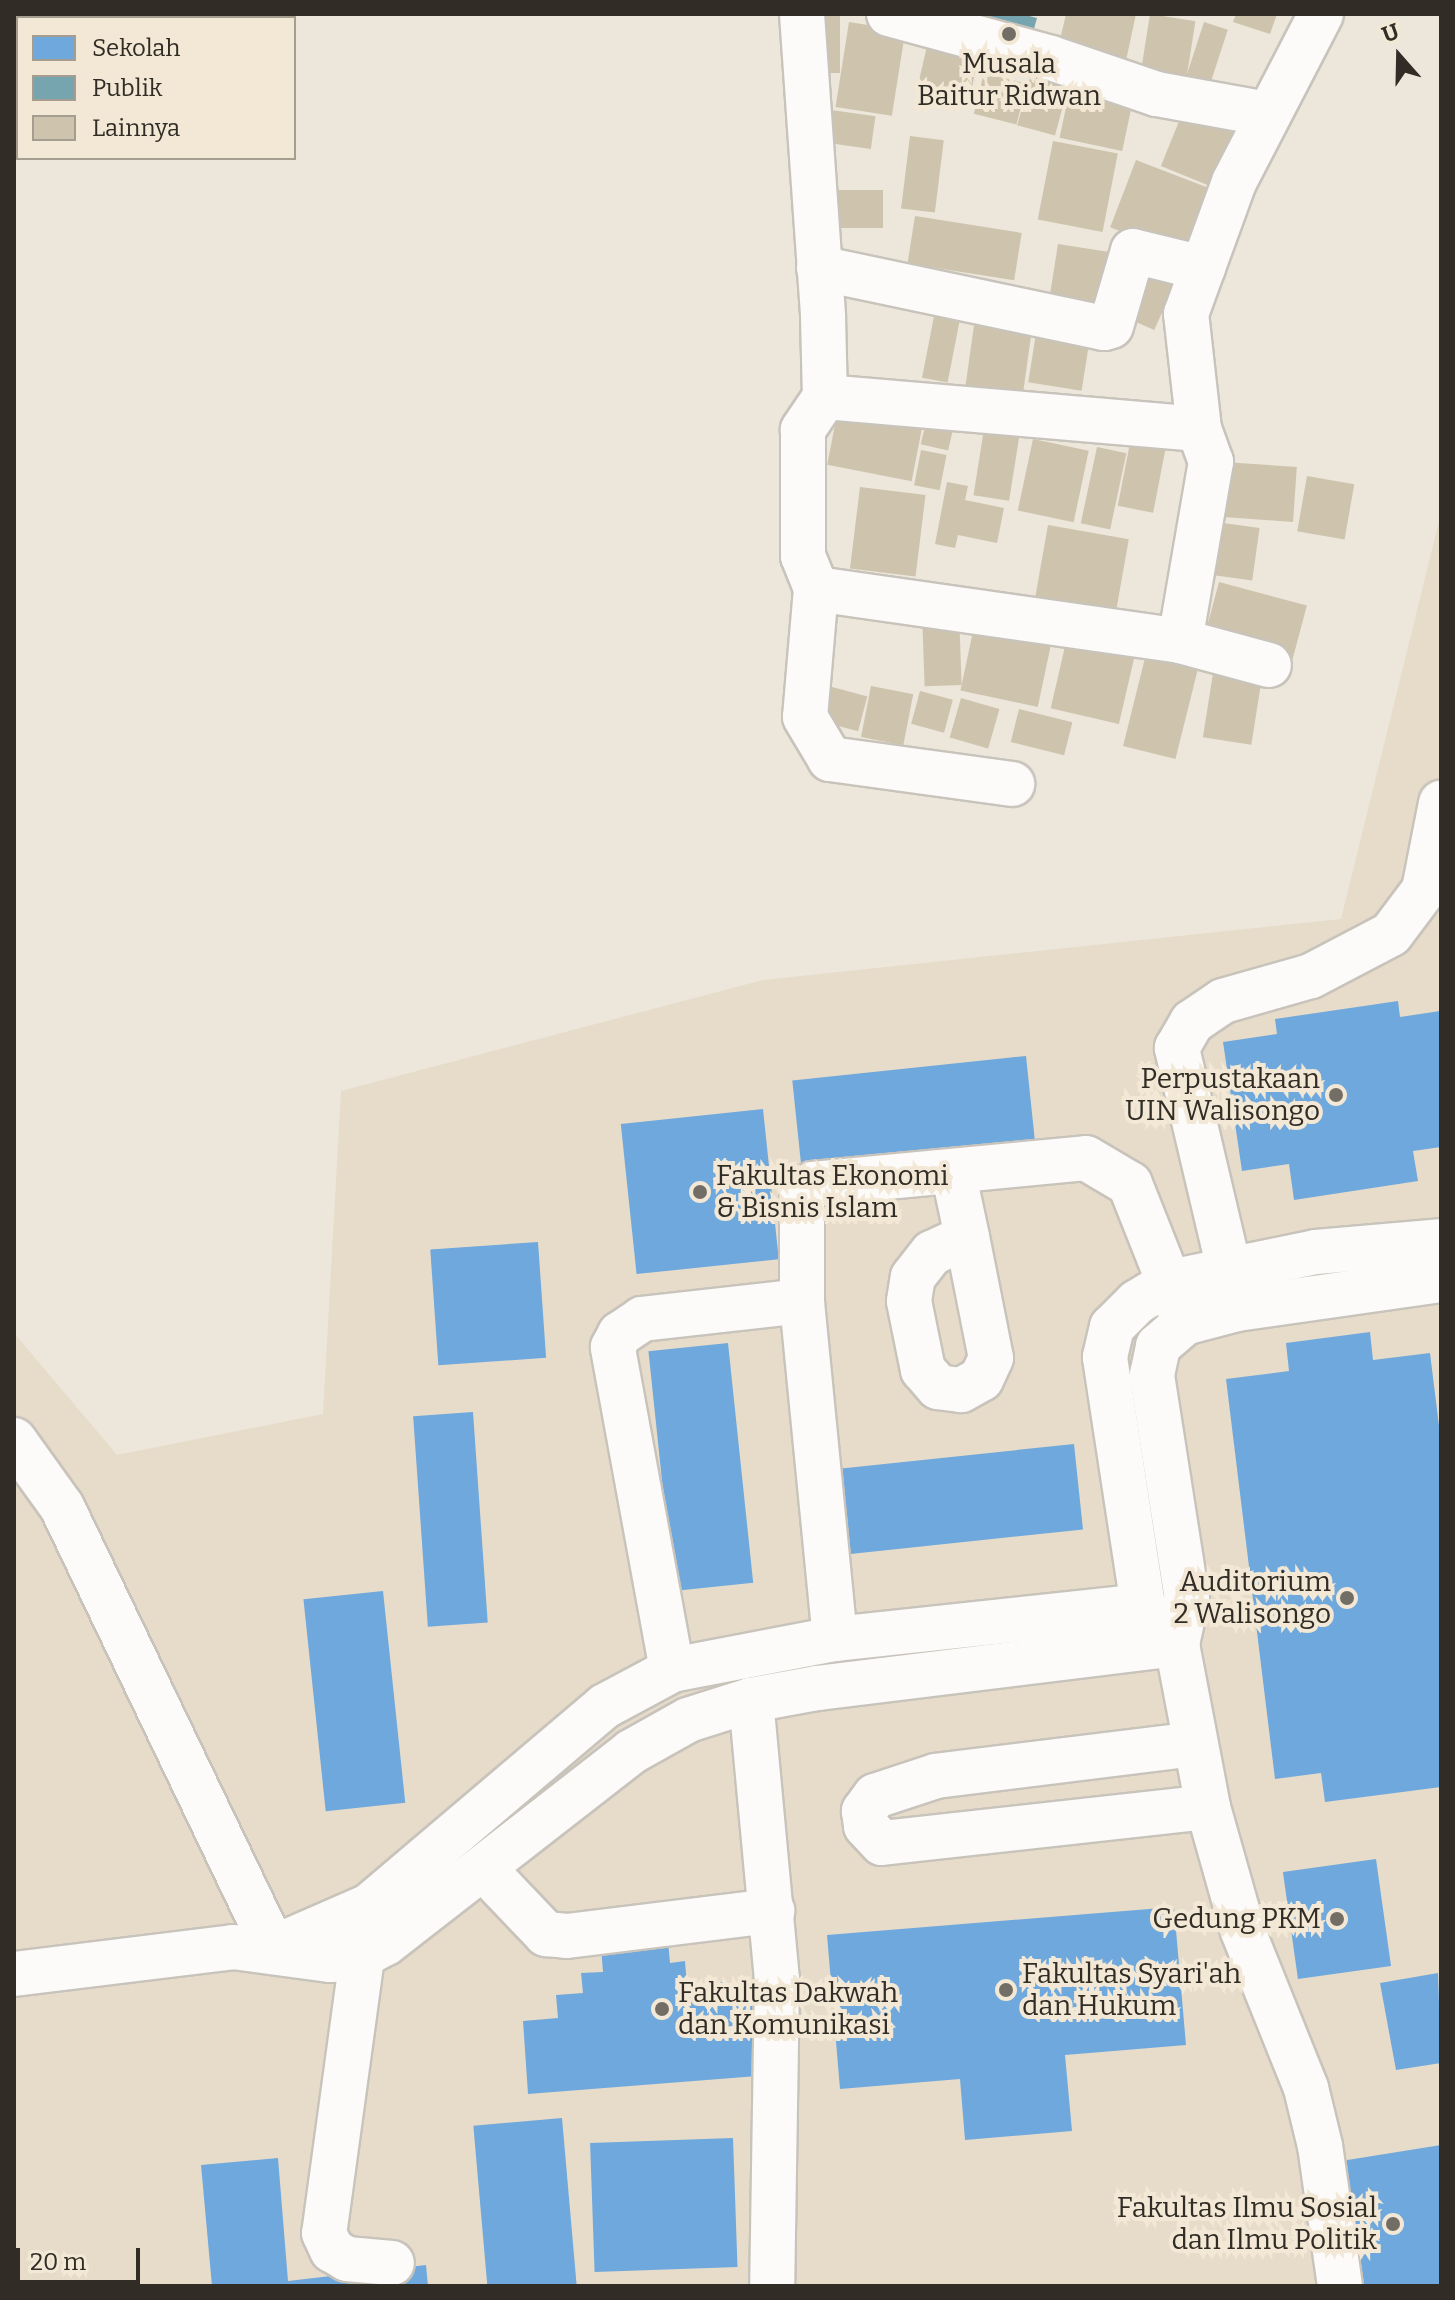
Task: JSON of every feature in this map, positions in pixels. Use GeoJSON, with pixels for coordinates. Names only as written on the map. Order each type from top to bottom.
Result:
{"type":"FeatureCollection","features":[{"type":"Feature","properties":{"kind":"street"},"geometry":{"type":"LineString","coordinates":[[802,14],[825,397],[803,430],[803,556],[816,589],[805,717],[830,759],[1012,784]]}},
{"type":"Feature","properties":{"kind":"street"},"geometry":{"type":"LineString","coordinates":[[889,14],[1051,58],[1157,94],[1267,114]]}},
{"type":"Feature","properties":{"kind":"street"},"geometry":{"type":"LineString","coordinates":[[1180,641],[1211,462],[1199,429],[1186,314],[1234,182],[1321,14]]}},
{"type":"Feature","properties":{"kind":"street"},"geometry":{"type":"LineString","coordinates":[[819,268],[1104,328],[1111,326],[1133,251],[1203,268]]}},
{"type":"Feature","properties":{"kind":"street"},"geometry":{"type":"LineString","coordinates":[[825,397],[1199,429]]}},
{"type":"Feature","properties":{"kind":"street"},"geometry":{"type":"LineString","coordinates":[[816,589],[1180,641],[1269,665]]}},
{"type":"Feature","properties":{"kind":"street"},"geometry":{"type":"LineString","coordinates":[[1234,1288],[1177,1048],[1192,1022],[1223,1001],[1311,976],[1391,934],[1424,890],[1441,803]]}},
{"type":"Feature","properties":{"kind":"street"},"geometry":{"type":"LineString","coordinates":[[835,1639],[802,1301],[802,1192],[806,1188],[1086,1158],[1110,1168],[1130,1184],[1184,1323]]}},
{"type":"Feature","properties":{"kind":"street"},"geometry":{"type":"LineString","coordinates":[[953,1171],[967,1237]]}},
{"type":"Feature","properties":{"kind":"street"},"geometry":{"type":"LineString","coordinates":[[1340,2286],[1320,2146],[1306,2088],[1243,1931],[1208,1807],[1177,1644],[1187,1599],[1152,1375],[1158,1346],[1184,1323],[1234,1288],[1316,1252],[1441,1241]]}},
{"type":"Feature","properties":{"kind":"street"},"geometry":{"type":"LineString","coordinates":[[1177,1644],[1143,1606],[1105,1357],[1112,1327],[1137,1302],[1170,1282],[1234,1288],[1441,1280]]}},
{"type":"Feature","properties":{"kind":"street"},"geometry":{"type":"LineString","coordinates":[[672,1670],[613,1347],[620,1334],[642,1319],[802,1301]]}},
{"type":"Feature","properties":{"kind":"street"},"geometry":{"type":"LineString","coordinates":[[14,1440],[62,1507],[273,1948]]}},
{"type":"Feature","properties":{"kind":"street"},"geometry":{"type":"LineString","coordinates":[[273,1948],[369,1906],[605,1706],[672,1670],[835,1639],[1143,1606]]}},
{"type":"Feature","properties":{"kind":"street"},"geometry":{"type":"LineString","coordinates":[[14,1974],[233,1947],[273,1948],[331,1960],[363,1955],[386,1943],[484,1869],[631,1752],[688,1720],[751,1700],[1177,1644]]}},
{"type":"Feature","properties":{"kind":"street"},"geometry":{"type":"LineString","coordinates":[[751,1700],[772,1911],[779,2059],[772,2286]]}},
{"type":"Feature","properties":{"kind":"street"},"geometry":{"type":"LineString","coordinates":[[1195,1744],[936,1776],[875,1796],[864,1811],[866,1826],[882,1843],[1208,1807]]}},
{"type":"Feature","properties":{"kind":"street"},"geometry":{"type":"LineString","coordinates":[[484,1869],[546,1934],[567,1936],[772,1911]]}},
{"type":"Feature","properties":{"kind":"street"},"geometry":{"type":"LineString","coordinates":[[369,1906],[324,2233],[332,2250],[347,2259],[392,2263]]}},
{"type":"Feature","properties":{"kind":"shaded area"},"geometry":{"type":"Polygon","coordinates":[[[1441,513],[1441,2286],[14,2286],[14,1333],[117,1455],[323,1414],[341,1091],[763,980],[1341,919],[1441,513]]]}},
{"type":"Feature","properties":{"kind":"building: Sekolah","name":"Perpustakaan UIN Walisongo"},"geometry":{"type":"Polygon","coordinates":[[[1398,1001],[1400,1017],[1440,1011],[1441,1016],[1441,1147],[1413,1151],[1418,1181],[1294,1200],[1289,1164],[1242,1171],[1223,1042],[1277,1034],[1275,1019],[1398,1001]]]}},
{"type":"Feature","properties":{"kind":"building: Sekolah"},"geometry":{"type":"Polygon","coordinates":[[[1026,1056],[1036,1147],[802,1171],[792,1081],[1026,1056]]]}},
{"type":"Feature","properties":{"kind":"building: Sekolah","name":"Fakultas Ekonomi & Bisnis Islam"},"geometry":{"type":"Polygon","coordinates":[[[763,1109],[779,1259],[637,1274],[621,1124],[763,1109]]]}},
{"type":"Feature","properties":{"kind":"building: Sekolah"},"geometry":{"type":"Polygon","coordinates":[[[538,1242],[546,1358],[438,1365],[430,1250],[538,1242]]]}},
{"type":"Feature","properties":{"kind":"building: Sekolah","name":"Auditorium 2 Walisongo"},"geometry":{"type":"Polygon","coordinates":[[[1370,1332],[1373,1360],[1430,1353],[1441,1442],[1441,1787],[1325,1802],[1321,1773],[1275,1779],[1226,1379],[1289,1371],[1286,1343],[1370,1332]]]}},
{"type":"Feature","properties":{"kind":"building: Sekolah"},"geometry":{"type":"Polygon","coordinates":[[[728,1343],[753,1583],[674,1591],[648,1351],[728,1343]]]}},
{"type":"Feature","properties":{"kind":"building: Sekolah"},"geometry":{"type":"Polygon","coordinates":[[[473,1412],[488,1622],[428,1627],[413,1416],[473,1412]]]}},
{"type":"Feature","properties":{"kind":"building: Sekolah"},"geometry":{"type":"Polygon","coordinates":[[[1074,1444],[1083,1530],[843,1555],[834,1469],[1074,1444]]]}},
{"type":"Feature","properties":{"kind":"building: Sekolah"},"geometry":{"type":"Polygon","coordinates":[[[383,1591],[405,1803],[326,1811],[303,1599],[383,1591]]]}},
{"type":"Feature","properties":{"kind":"building: Sekolah","name":"Gedung PKM"},"geometry":{"type":"Polygon","coordinates":[[[1376,1859],[1391,1966],[1298,1979],[1283,1872],[1376,1859]]]}},
{"type":"Feature","properties":{"kind":"building: Sekolah","name":"Fakultas Syari'ah dan Hukum"},"geometry":{"type":"Polygon","coordinates":[[[1174,1907],[1186,2045],[1065,2055],[1072,2131],[965,2140],[960,2079],[840,2089],[827,1935],[1174,1907]]]}},
{"type":"Feature","properties":{"kind":"building: Sekolah","name":"Fakultas Dakwah dan Komunikasi"},"geometry":{"type":"Polygon","coordinates":[[[667,1930],[670,1963],[685,1961],[687,1986],[725,1982],[726,1999],[766,1997],[771,2075],[528,2094],[523,2021],[558,2018],[556,1995],[583,1993],[581,1973],[603,1972],[600,1935],[667,1930]]]}},
{"type":"Feature","properties":{"kind":"building: Sekolah"},"geometry":{"type":"Polygon","coordinates":[[[1438,1973],[1441,2063],[1396,2070],[1380,1983],[1438,1973]]]}},
{"type":"Feature","properties":{"kind":"building: Sekolah"},"geometry":{"type":"Polygon","coordinates":[[[562,2118],[577,2286],[487,2286],[473,2126],[562,2118]]]}},
{"type":"Feature","properties":{"kind":"building: Sekolah"},"geometry":{"type":"Polygon","coordinates":[[[733,2138],[738,2267],[595,2272],[590,2143],[733,2138]]]}},
{"type":"Feature","properties":{"kind":"building: Sekolah","name":"Fakultas Ilmu Sosial dan Ilmu Politik"},"geometry":{"type":"Polygon","coordinates":[[[1441,2145],[1441,2286],[1354,2286],[1335,2162],[1441,2145]]]}},
{"type":"Feature","properties":{"kind":"building: Sekolah"},"geometry":{"type":"Polygon","coordinates":[[[278,2158],[288,2281],[426,2265],[428,2286],[212,2286],[201,2165],[278,2158]]]}},
{"type":"Feature","properties":{"kind":"building: Publik","name":"Musala Baitur Ridwan"},"geometry":{"type":"Polygon","coordinates":[[[945,14],[1022,14],[1037,18],[1029,47],[945,14]]]}},
{"type":"Feature","properties":{"kind":"building: Lainnya"},"geometry":{"type":"Polygon","coordinates":[[[809,14],[840,14],[840,73],[809,73],[809,14]]]}},
{"type":"Feature","properties":{"kind":"building: Lainnya"},"geometry":{"type":"Polygon","coordinates":[[[1066,14],[1136,14],[1125,65],[1058,49],[1066,14]]]}},
{"type":"Feature","properties":{"kind":"building: Lainnya"},"geometry":{"type":"Polygon","coordinates":[[[1150,14],[1195,21],[1185,85],[1140,78],[1150,14]]]}},
{"type":"Feature","properties":{"kind":"building: Lainnya"},"geometry":{"type":"Polygon","coordinates":[[[1236,14],[1277,14],[1270,34],[1233,22],[1236,14]]]}},
{"type":"Feature","properties":{"kind":"building: Lainnya"},"geometry":{"type":"Polygon","coordinates":[[[849,22],[905,31],[892,116],[836,107],[849,22]]]}},
{"type":"Feature","properties":{"kind":"building: Lainnya"},"geometry":{"type":"Polygon","coordinates":[[[1204,22],[1228,30],[1206,95],[1183,88],[1204,22]]]}},
{"type":"Feature","properties":{"kind":"building: Lainnya"},"geometry":{"type":"Polygon","coordinates":[[[930,33],[982,45],[969,99],[918,87],[930,33]]]}},
{"type":"Feature","properties":{"kind":"building: Lainnya"},"geometry":{"type":"Polygon","coordinates":[[[984,73],[1027,84],[1017,124],[974,114],[984,73]]]}},
{"type":"Feature","properties":{"kind":"building: Lainnya"},"geometry":{"type":"Polygon","coordinates":[[[1030,78],[1068,88],[1055,135],[1017,125],[1030,78]]]}},
{"type":"Feature","properties":{"kind":"building: Lainnya"},"geometry":{"type":"Polygon","coordinates":[[[1071,84],[1134,97],[1122,151],[1060,138],[1071,84]]]}},
{"type":"Feature","properties":{"kind":"building: Lainnya"},"geometry":{"type":"Polygon","coordinates":[[[1186,104],[1244,128],[1219,190],[1161,166],[1186,104]]]}},
{"type":"Feature","properties":{"kind":"building: Lainnya"},"geometry":{"type":"Polygon","coordinates":[[[817,108],[875,116],[871,149],[812,141],[817,108]]]}},
{"type":"Feature","properties":{"kind":"building: Lainnya"},"geometry":{"type":"Polygon","coordinates":[[[910,136],[944,140],[935,213],[901,208],[910,136]]]}},
{"type":"Feature","properties":{"kind":"building: Lainnya"},"geometry":{"type":"Polygon","coordinates":[[[1053,141],[1118,154],[1103,232],[1038,220],[1053,141]]]}},
{"type":"Feature","properties":{"kind":"building: Lainnya"},"geometry":{"type":"Polygon","coordinates":[[[1136,160],[1213,189],[1187,257],[1110,227],[1136,160]]]}},
{"type":"Feature","properties":{"kind":"building: Lainnya"},"geometry":{"type":"Polygon","coordinates":[[[836,190],[883,190],[883,228],[836,228],[836,190]]]}},
{"type":"Feature","properties":{"kind":"building: Lainnya"},"geometry":{"type":"Polygon","coordinates":[[[915,216],[1022,233],[1014,280],[907,263],[915,216]]]}},
{"type":"Feature","properties":{"kind":"building: Lainnya"},"geometry":{"type":"Polygon","coordinates":[[[1058,244],[1120,254],[1111,315],[1048,305],[1058,244]]]}},
{"type":"Feature","properties":{"kind":"building: Lainnya"},"geometry":{"type":"Polygon","coordinates":[[[1141,264],[1177,280],[1154,330],[1119,314],[1141,264]]]}},
{"type":"Feature","properties":{"kind":"building: Lainnya"},"geometry":{"type":"Polygon","coordinates":[[[936,306],[962,311],[948,383],[922,378],[936,306]]]}},
{"type":"Feature","properties":{"kind":"building: Lainnya"},"geometry":{"type":"Polygon","coordinates":[[[976,311],[1033,319],[1023,396],[965,388],[976,311]]]}},
{"type":"Feature","properties":{"kind":"building: Lainnya"},"geometry":{"type":"Polygon","coordinates":[[[1037,327],[1090,335],[1082,391],[1028,382],[1037,327]]]}},
{"type":"Feature","properties":{"kind":"building: Lainnya"},"geometry":{"type":"Polygon","coordinates":[[[840,399],[924,415],[912,481],[827,465],[840,399]]]}},
{"type":"Feature","properties":{"kind":"building: Lainnya"},"geometry":{"type":"Polygon","coordinates":[[[928,413],[955,419],[948,450],[921,444],[928,413]]]}},
{"type":"Feature","properties":{"kind":"building: Lainnya"},"geometry":{"type":"Polygon","coordinates":[[[984,429],[1020,435],[1009,501],[974,495],[984,429]]]}},
{"type":"Feature","properties":{"kind":"building: Lainnya"},"geometry":{"type":"Polygon","coordinates":[[[1033,439],[1089,451],[1074,522],[1018,510],[1033,439]]]}},
{"type":"Feature","properties":{"kind":"building: Lainnya"},"geometry":{"type":"Polygon","coordinates":[[[1130,443],[1165,450],[1153,513],[1118,506],[1130,443]]]}},
{"type":"Feature","properties":{"kind":"building: Lainnya"},"geometry":{"type":"Polygon","coordinates":[[[1097,447],[1126,453],[1110,530],[1081,523],[1097,447]]]}},
{"type":"Feature","properties":{"kind":"building: Lainnya"},"geometry":{"type":"Polygon","coordinates":[[[921,450],[947,455],[940,490],[914,485],[921,450]]]}},
{"type":"Feature","properties":{"kind":"building: Lainnya"},"geometry":{"type":"Polygon","coordinates":[[[1224,462],[1297,467],[1293,522],[1220,517],[1224,462]]]}},
{"type":"Feature","properties":{"kind":"building: Lainnya"},"geometry":{"type":"Polygon","coordinates":[[[1307,476],[1354,484],[1345,539],[1297,531],[1307,476]]]}},
{"type":"Feature","properties":{"kind":"building: Lainnya"},"geometry":{"type":"Polygon","coordinates":[[[947,482],[968,486],[965,500],[1004,508],[997,543],[958,535],[955,548],[935,544],[947,482]]]}},
{"type":"Feature","properties":{"kind":"building: Lainnya"},"geometry":{"type":"Polygon","coordinates":[[[860,487],[926,495],[916,576],[850,568],[860,487]]]}},
{"type":"Feature","properties":{"kind":"building: Lainnya"},"geometry":{"type":"Polygon","coordinates":[[[1216,522],[1260,528],[1252,581],[1209,574],[1216,522]]]}},
{"type":"Feature","properties":{"kind":"building: Lainnya"},"geometry":{"type":"Polygon","coordinates":[[[1048,525],[1129,539],[1116,613],[1035,599],[1048,525]]]}},
{"type":"Feature","properties":{"kind":"building: Lainnya"},"geometry":{"type":"Polygon","coordinates":[[[1219,582],[1307,606],[1293,659],[1205,635],[1219,582]]]}},
{"type":"Feature","properties":{"kind":"building: Lainnya"},"geometry":{"type":"Polygon","coordinates":[[[959,611],[962,685],[925,686],[922,612],[959,611]]]}},
{"type":"Feature","properties":{"kind":"building: Lainnya"},"geometry":{"type":"Polygon","coordinates":[[[975,622],[1052,638],[1038,707],[960,690],[975,622]]]}},
{"type":"Feature","properties":{"kind":"building: Lainnya"},"geometry":{"type":"Polygon","coordinates":[[[1066,642],[1134,658],[1119,724],[1051,708],[1066,642]]]}},
{"type":"Feature","properties":{"kind":"building: Lainnya"},"geometry":{"type":"Polygon","coordinates":[[[1147,650],[1199,663],[1175,759],[1123,746],[1147,650]]]}},
{"type":"Feature","properties":{"kind":"building: Lainnya"},"geometry":{"type":"Polygon","coordinates":[[[1214,667],[1262,675],[1251,745],[1203,737],[1214,667]]]}},
{"type":"Feature","properties":{"kind":"building: Lainnya"},"geometry":{"type":"Polygon","coordinates":[[[821,684],[867,696],[858,731],[812,719],[821,684]]]}},
{"type":"Feature","properties":{"kind":"building: Lainnya"},"geometry":{"type":"Polygon","coordinates":[[[871,686],[913,694],[903,745],[861,737],[871,686]]]}},
{"type":"Feature","properties":{"kind":"building: Lainnya"},"geometry":{"type":"Polygon","coordinates":[[[920,691],[953,700],[944,733],[911,724],[920,691]]]}},
{"type":"Feature","properties":{"kind":"building: Lainnya"},"geometry":{"type":"Polygon","coordinates":[[[961,698],[999,709],[988,748],[950,737],[961,698]]]}},
{"type":"Feature","properties":{"kind":"building: Lainnya"},"geometry":{"type":"Polygon","coordinates":[[[1019,709],[1072,722],[1064,755],[1011,742],[1019,709]]]}},
{"type":"Feature","properties":{"kind":"place","name":"Musala Baitur Ridwan"},"geometry":{"type":"Point","coordinates":[1009,34]}},
{"type":"Feature","properties":{"kind":"place","name":"Perpustakaan UIN Walisongo"},"geometry":{"type":"Point","coordinates":[1336,1095]}},
{"type":"Feature","properties":{"kind":"place","name":"Fakultas Ekonomi & Bisnis Islam"},"geometry":{"type":"Point","coordinates":[700,1192]}},
{"type":"Feature","properties":{"kind":"place","name":"Auditorium 2 Walisongo"},"geometry":{"type":"Point","coordinates":[1347,1598]}},
{"type":"Feature","properties":{"kind":"place","name":"Gedung PKM"},"geometry":{"type":"Point","coordinates":[1337,1919]}},
{"type":"Feature","properties":{"kind":"place","name":"Fakultas Syari'ah dan Hukum"},"geometry":{"type":"Point","coordinates":[1006,1990]}},
{"type":"Feature","properties":{"kind":"place","name":"Fakultas Dakwah dan Komunikasi"},"geometry":{"type":"Point","coordinates":[662,2009]}},
{"type":"Feature","properties":{"kind":"place","name":"Fakultas Ilmu Sosial dan Ilmu Politik"},"geometry":{"type":"Point","coordinates":[1393,2224]}}]}
